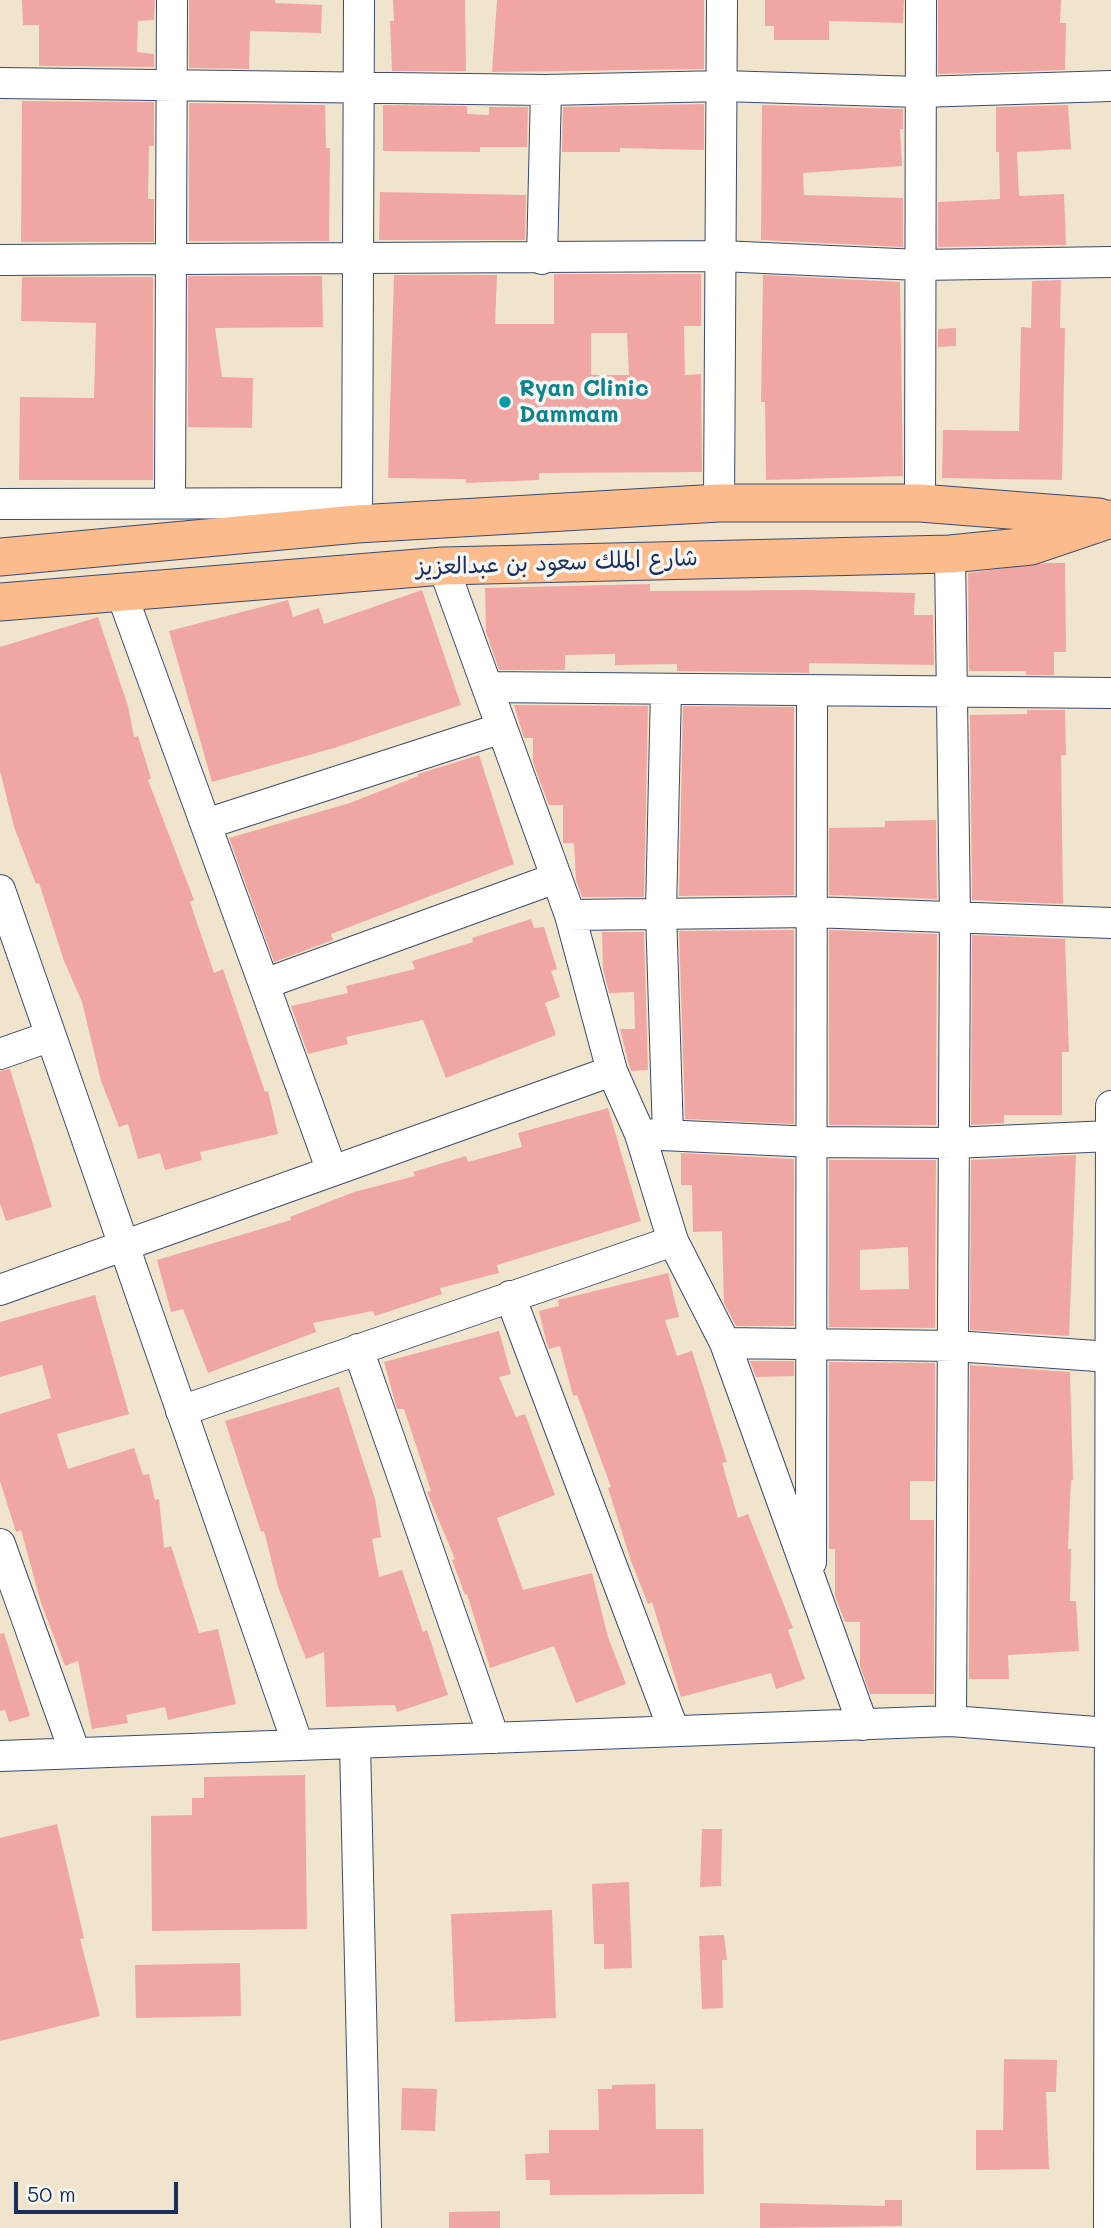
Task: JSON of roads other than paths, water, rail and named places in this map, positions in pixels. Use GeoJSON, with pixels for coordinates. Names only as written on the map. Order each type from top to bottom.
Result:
{"type":"FeatureCollection","features":[{"type":"Feature","properties":{"kind":"main road","name":"شارع الملك سعود بن عبدالعزيز"},"geometry":{"type":"LineString","coordinates":[[0,557],[357,514],[719,503],[920,503],[1111,518]]}},
{"type":"Feature","properties":{"kind":"main road","name":"شارع الملك سعود بن عبدالعزيز"},"geometry":{"type":"LineString","coordinates":[[0,603],[443,566],[950,554],[1031,547],[1111,518]]}},
{"type":"Feature","properties":{"kind":"street"},"geometry":{"type":"LineString","coordinates":[[170,503],[172,0]]}},
{"type":"Feature","properties":{"kind":"street"},"geometry":{"type":"LineString","coordinates":[[0,504],[170,503],[357,514],[359,0]]}},
{"type":"Feature","properties":{"kind":"street"},"geometry":{"type":"LineString","coordinates":[[719,503],[722,0]]}},
{"type":"Feature","properties":{"kind":"street"},"geometry":{"type":"LineString","coordinates":[[920,503],[921,0]]}},
{"type":"Feature","properties":{"kind":"street"},"geometry":{"type":"LineString","coordinates":[[0,83],[545,90],[722,86],[919,92],[1111,86]]}},
{"type":"Feature","properties":{"kind":"street"},"geometry":{"type":"LineString","coordinates":[[542,259],[545,90]]}},
{"type":"Feature","properties":{"kind":"street"},"geometry":{"type":"LineString","coordinates":[[0,260],[721,256],[919,265],[1111,262]]}},
{"type":"Feature","properties":{"kind":"street"},"geometry":{"type":"LineString","coordinates":[[950,554],[955,918],[955,1346],[951,1721]]}},
{"type":"Feature","properties":{"kind":"street"},"geometry":{"type":"LineString","coordinates":[[443,566],[569,915],[612,1071],[654,1135]]}},
{"type":"Feature","properties":{"kind":"street"},"geometry":{"type":"LineString","coordinates":[[121,592],[332,1171]]}},
{"type":"Feature","properties":{"kind":"street"},"geometry":{"type":"LineString","coordinates":[[487,687],[1111,692]]}},
{"type":"Feature","properties":{"kind":"street"},"geometry":{"type":"LineString","coordinates":[[667,689],[654,1135],[673,1241],[725,1343],[863,1725]]}},
{"type":"Feature","properties":{"kind":"street"},"geometry":{"type":"LineString","coordinates":[[810,1580],[812,691]]}},
{"type":"Feature","properties":{"kind":"street"},"geometry":{"type":"LineString","coordinates":[[206,824],[502,728]]}},
{"type":"Feature","properties":{"kind":"street"},"geometry":{"type":"LineString","coordinates":[[264,984],[556,878]]}},
{"type":"Feature","properties":{"kind":"street"},"geometry":{"type":"LineString","coordinates":[[0,890],[298,1745]]}},
{"type":"Feature","properties":{"kind":"street"},"geometry":{"type":"LineString","coordinates":[[569,915],[812,912],[1111,923]]}},
{"type":"Feature","properties":{"kind":"street"},"geometry":{"type":"LineString","coordinates":[[0,1054],[51,1036]]}},
{"type":"Feature","properties":{"kind":"street"},"geometry":{"type":"LineString","coordinates":[[0,1290],[612,1071]]}},
{"type":"Feature","properties":{"kind":"street"},"geometry":{"type":"LineString","coordinates":[[1109,2228],[1111,1106]]}},
{"type":"Feature","properties":{"kind":"street"},"geometry":{"type":"LineString","coordinates":[[654,1135],[813,1142],[953,1143],[1110,1136]]}},
{"type":"Feature","properties":{"kind":"street"},"geometry":{"type":"LineString","coordinates":[[181,1411],[673,1241]]}},
{"type":"Feature","properties":{"kind":"street"},"geometry":{"type":"LineString","coordinates":[[510,1296],[674,1731]]}},
{"type":"Feature","properties":{"kind":"street"},"geometry":{"type":"LineString","coordinates":[[725,1343],[955,1346],[1110,1357]]}},
{"type":"Feature","properties":{"kind":"street"},"geometry":{"type":"LineString","coordinates":[[358,1349],[494,1738]]}},
{"type":"Feature","properties":{"kind":"street"},"geometry":{"type":"LineString","coordinates":[[0,1544],[75,1753]]}},
{"type":"Feature","properties":{"kind":"street"},"geometry":{"type":"LineString","coordinates":[[0,1756],[951,1721],[1109,1733]]}},
{"type":"Feature","properties":{"kind":"street"},"geometry":{"type":"LineString","coordinates":[[355,1743],[366,2228]]}},
{"type":"Feature","properties":{"kind":"place","name":"Ryan Clinic Dammam"},"geometry":{"type":"Point","coordinates":[505,402]}}]}
